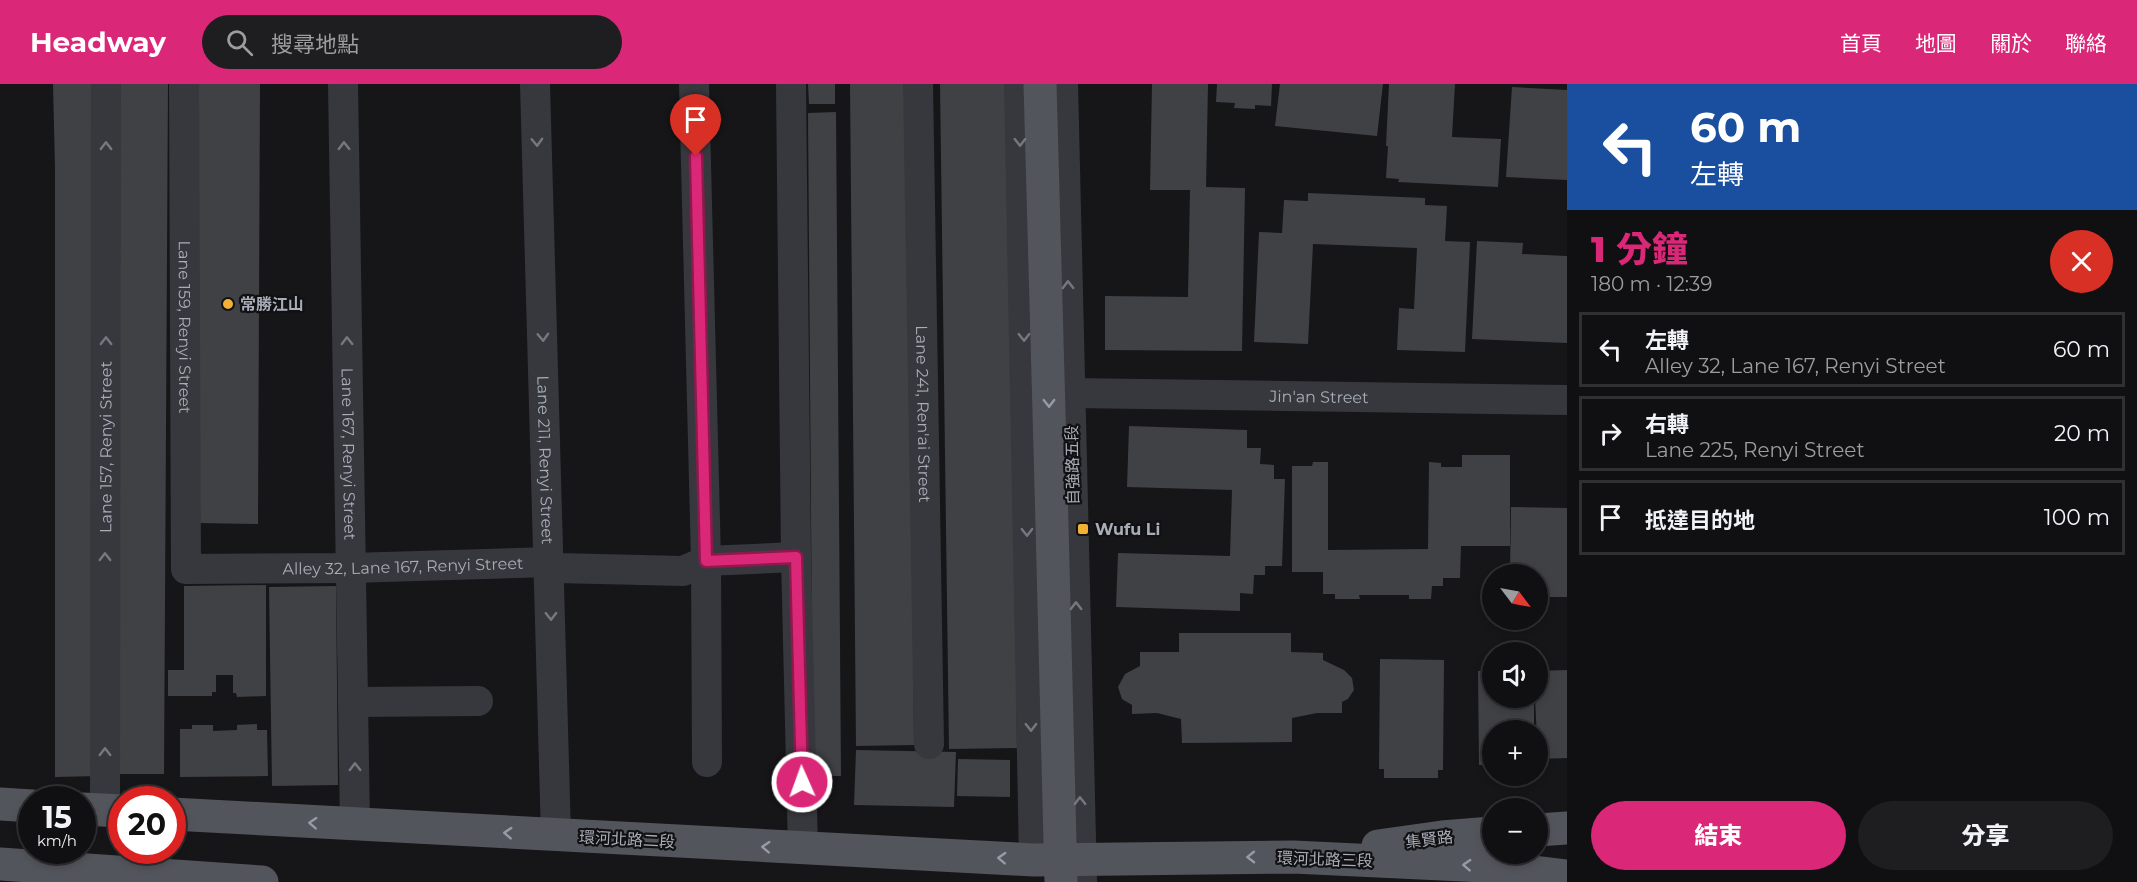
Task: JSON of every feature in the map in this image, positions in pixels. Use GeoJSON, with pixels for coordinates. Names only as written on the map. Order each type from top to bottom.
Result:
{"type":"FeatureCollection","features":[{"type":"Feature","properties":{"kind":"main road"},"geometry":{"type":"LineString","coordinates":[[1040,84],[1051,485],[1075,874]]}},
{"type":"Feature","properties":{"kind":"main road"},"geometry":{"type":"LineString","coordinates":[[0,804],[18,805]]}},
{"type":"Feature","properties":{"kind":"main road","name":"環河北路二段"},"geometry":{"type":"LineString","coordinates":[[186,815],[1034,860],[1075,874]]}},
{"type":"Feature","properties":{"kind":"main road"},"geometry":{"type":"LineString","coordinates":[[1548,829],[1567,828]]}},
{"type":"Feature","properties":{"kind":"main road","name":"集賢路"},"geometry":{"type":"LineString","coordinates":[[1293,857],[1482,834]]}},
{"type":"Feature","properties":{"kind":"main road","name":"環河北路三段"},"geometry":{"type":"LineString","coordinates":[[1075,874],[1293,857],[1484,866],[1567,876]]}},
{"type":"Feature","properties":{"kind":"main road"},"geometry":{"type":"LineString","coordinates":[[0,864],[262,882]]}},
{"type":"Feature","properties":{"kind":"street","name":"Lane 157, Renyi Street"},"geometry":{"type":"LineString","coordinates":[[103,810],[106,84]]}},
{"type":"Feature","properties":{"kind":"street","name":"Lane 159, Renyi Street"},"geometry":{"type":"LineString","coordinates":[[184,84],[186,568]]}},
{"type":"Feature","properties":{"kind":"street","name":"Lane 167, Renyi Street"},"geometry":{"type":"LineString","coordinates":[[343,84],[356,825]]}},
{"type":"Feature","properties":{"kind":"street","name":"Lane 211, Renyi Street"},"geometry":{"type":"LineString","coordinates":[[535,84],[556,836]]}},
{"type":"Feature","properties":{"kind":"street"},"geometry":{"type":"LineString","coordinates":[[694,84],[706,561],[707,762]]}},
{"type":"Feature","properties":{"kind":"street"},"geometry":{"type":"LineString","coordinates":[[791,84],[796,557],[803,849]]}},
{"type":"Feature","properties":{"kind":"street","name":"Lane 241, Ren'ai Street"},"geometry":{"type":"LineString","coordinates":[[918,84],[930,744]]}},
{"type":"Feature","properties":{"kind":"street"},"geometry":{"type":"LineString","coordinates":[[1019,84],[1034,860]]}},
{"type":"Feature","properties":{"kind":"street","name":"自強路五段"},"geometry":{"type":"LineString","coordinates":[[1063,84],[1071,393],[1075,874]]}},
{"type":"Feature","properties":{"kind":"street","name":"Jin'an Street"},"geometry":{"type":"LineString","coordinates":[[1071,393],[1567,400]]}},
{"type":"Feature","properties":{"kind":"street","name":"Alley 32, Lane 167, Renyi Street"},"geometry":{"type":"LineString","coordinates":[[186,568],[351,568],[549,562],[557,568],[683,571],[706,561],[796,557]]}},
{"type":"Feature","properties":{"kind":"street"},"geometry":{"type":"LineString","coordinates":[[354,702],[478,700]]}},
{"type":"Feature","properties":{"kind":"building"},"geometry":{"type":"Polygon","coordinates":[[[53,84],[99,84],[99,776],[55,777],[53,84]]]}},
{"type":"Feature","properties":{"kind":"building"},"geometry":{"type":"Polygon","coordinates":[[[119,84],[168,84],[164,774],[115,774],[119,84]]]}},
{"type":"Feature","properties":{"kind":"building","name":"常勝江山"},"geometry":{"type":"Polygon","coordinates":[[[198,84],[260,84],[258,524],[197,523],[198,84]]]}},
{"type":"Feature","properties":{"kind":"building"},"geometry":{"type":"Polygon","coordinates":[[[808,84],[835,84],[835,104],[809,104],[808,84]]]}},
{"type":"Feature","properties":{"kind":"building"},"geometry":{"type":"Polygon","coordinates":[[[850,84],[909,84],[914,745],[856,746],[850,84]]]}},
{"type":"Feature","properties":{"kind":"building"},"geometry":{"type":"Polygon","coordinates":[[[940,84],[1009,84],[1017,748],[949,749],[940,84]]]}},
{"type":"Feature","properties":{"kind":"building"},"geometry":{"type":"Polygon","coordinates":[[[1152,84],[1208,84],[1206,187],[1245,188],[1242,351],[1105,350],[1105,296],[1188,297],[1190,190],[1150,190],[1152,84]]]}},
{"type":"Feature","properties":{"kind":"building"},"geometry":{"type":"Polygon","coordinates":[[[1217,84],[1272,84],[1271,106],[1255,105],[1255,109],[1234,108],[1235,103],[1216,102],[1217,84]]]}},
{"type":"Feature","properties":{"kind":"building"},"geometry":{"type":"Polygon","coordinates":[[[1280,84],[1383,84],[1377,136],[1275,126],[1280,84]]]}},
{"type":"Feature","properties":{"kind":"building"},"geometry":{"type":"Polygon","coordinates":[[[1389,84],[1455,84],[1452,137],[1501,139],[1498,187],[1398,182],[1399,179],[1386,178],[1389,84]]]}},
{"type":"Feature","properties":{"kind":"building"},"geometry":{"type":"Polygon","coordinates":[[[1512,87],[1567,90],[1567,180],[1506,177],[1512,87]]]}},
{"type":"Feature","properties":{"kind":"building"},"geometry":{"type":"Polygon","coordinates":[[[836,112],[841,776],[813,776],[808,113],[836,112]]]}},
{"type":"Feature","properties":{"kind":"building"},"geometry":{"type":"Polygon","coordinates":[[[1308,193],[1425,198],[1425,205],[1447,206],[1445,241],[1470,242],[1465,352],[1397,350],[1399,308],[1414,309],[1417,248],[1313,244],[1308,344],[1254,342],[1259,232],[1282,233],[1284,200],[1308,201],[1308,193]]]}},
{"type":"Feature","properties":{"kind":"building"},"geometry":{"type":"Polygon","coordinates":[[[1477,241],[1523,243],[1522,254],[1567,256],[1567,343],[1472,339],[1477,241]]]}},
{"type":"Feature","properties":{"kind":"building"},"geometry":{"type":"Polygon","coordinates":[[[1129,426],[1247,430],[1247,448],[1261,448],[1260,464],[1274,465],[1274,479],[1285,479],[1282,566],[1265,566],[1265,575],[1254,575],[1253,594],[1240,593],[1240,611],[1116,607],[1118,553],[1230,556],[1232,490],[1127,487],[1129,426]]]}},
{"type":"Feature","properties":{"kind":"building"},"geometry":{"type":"Polygon","coordinates":[[[1462,455],[1510,455],[1510,546],[1461,546],[1460,578],[1443,578],[1443,586],[1432,586],[1431,599],[1409,599],[1409,595],[1359,595],[1360,599],[1335,599],[1335,594],[1323,594],[1323,572],[1292,572],[1292,466],[1312,466],[1313,462],[1328,462],[1328,550],[1428,549],[1429,462],[1441,463],[1441,467],[1462,467],[1462,455]]]}},
{"type":"Feature","properties":{"kind":"building"},"geometry":{"type":"Polygon","coordinates":[[[1511,507],[1567,508],[1567,597],[1548,597],[1548,564],[1510,564],[1511,507]]]}},
{"type":"Feature","properties":{"kind":"building"},"geometry":{"type":"Polygon","coordinates":[[[266,585],[266,696],[237,697],[236,693],[233,693],[233,675],[216,675],[216,692],[212,692],[212,696],[168,696],[168,670],[184,670],[184,586],[266,585]]]}},
{"type":"Feature","properties":{"kind":"building"},"geometry":{"type":"Polygon","coordinates":[[[336,586],[338,785],[272,786],[269,587],[336,586]]]}},
{"type":"Feature","properties":{"kind":"building"},"geometry":{"type":"Polygon","coordinates":[[[1179,633],[1291,633],[1291,652],[1323,653],[1323,660],[1344,670],[1352,678],[1354,690],[1348,699],[1342,702],[1342,713],[1317,713],[1292,718],[1292,742],[1182,743],[1181,719],[1157,713],[1132,714],[1132,705],[1122,699],[1118,687],[1125,674],[1140,666],[1140,652],[1179,652],[1179,633]]]}},
{"type":"Feature","properties":{"kind":"building"},"geometry":{"type":"Polygon","coordinates":[[[1380,659],[1444,660],[1443,770],[1438,770],[1438,778],[1384,778],[1384,769],[1379,769],[1380,659]]]}},
{"type":"Feature","properties":{"kind":"building"},"geometry":{"type":"Polygon","coordinates":[[[1567,670],[1567,758],[1548,759],[1548,720],[1536,720],[1535,708],[1548,708],[1548,671],[1567,670]]]}},
{"type":"Feature","properties":{"kind":"building"},"geometry":{"type":"Polygon","coordinates":[[[1478,671],[1482,671],[1482,708],[1534,708],[1534,720],[1482,720],[1482,765],[1479,765],[1478,671]]]}},
{"type":"Feature","properties":{"kind":"building"},"geometry":{"type":"Polygon","coordinates":[[[257,724],[257,730],[267,730],[268,776],[180,777],[180,729],[192,729],[192,725],[213,725],[213,731],[237,730],[237,725],[257,724]]]}},
{"type":"Feature","properties":{"kind":"building"},"geometry":{"type":"Polygon","coordinates":[[[856,750],[956,752],[954,807],[854,805],[856,750]]]}},
{"type":"Feature","properties":{"kind":"building"},"geometry":{"type":"Polygon","coordinates":[[[958,759],[1010,760],[1010,797],[957,796],[958,759]]]}},
{"type":"Feature","properties":{"kind":"place","name":"常勝江山"},"geometry":{"type":"Point","coordinates":[228,304]}},
{"type":"Feature","properties":{"kind":"place","name":"Wufu Li"},"geometry":{"type":"Point","coordinates":[1083,529]}},
{"type":"Feature","properties":{"kind":"route"},"geometry":{"type":"LineString","coordinates":[[696,156],[706,561],[796,557],[802,782]]}}]}
